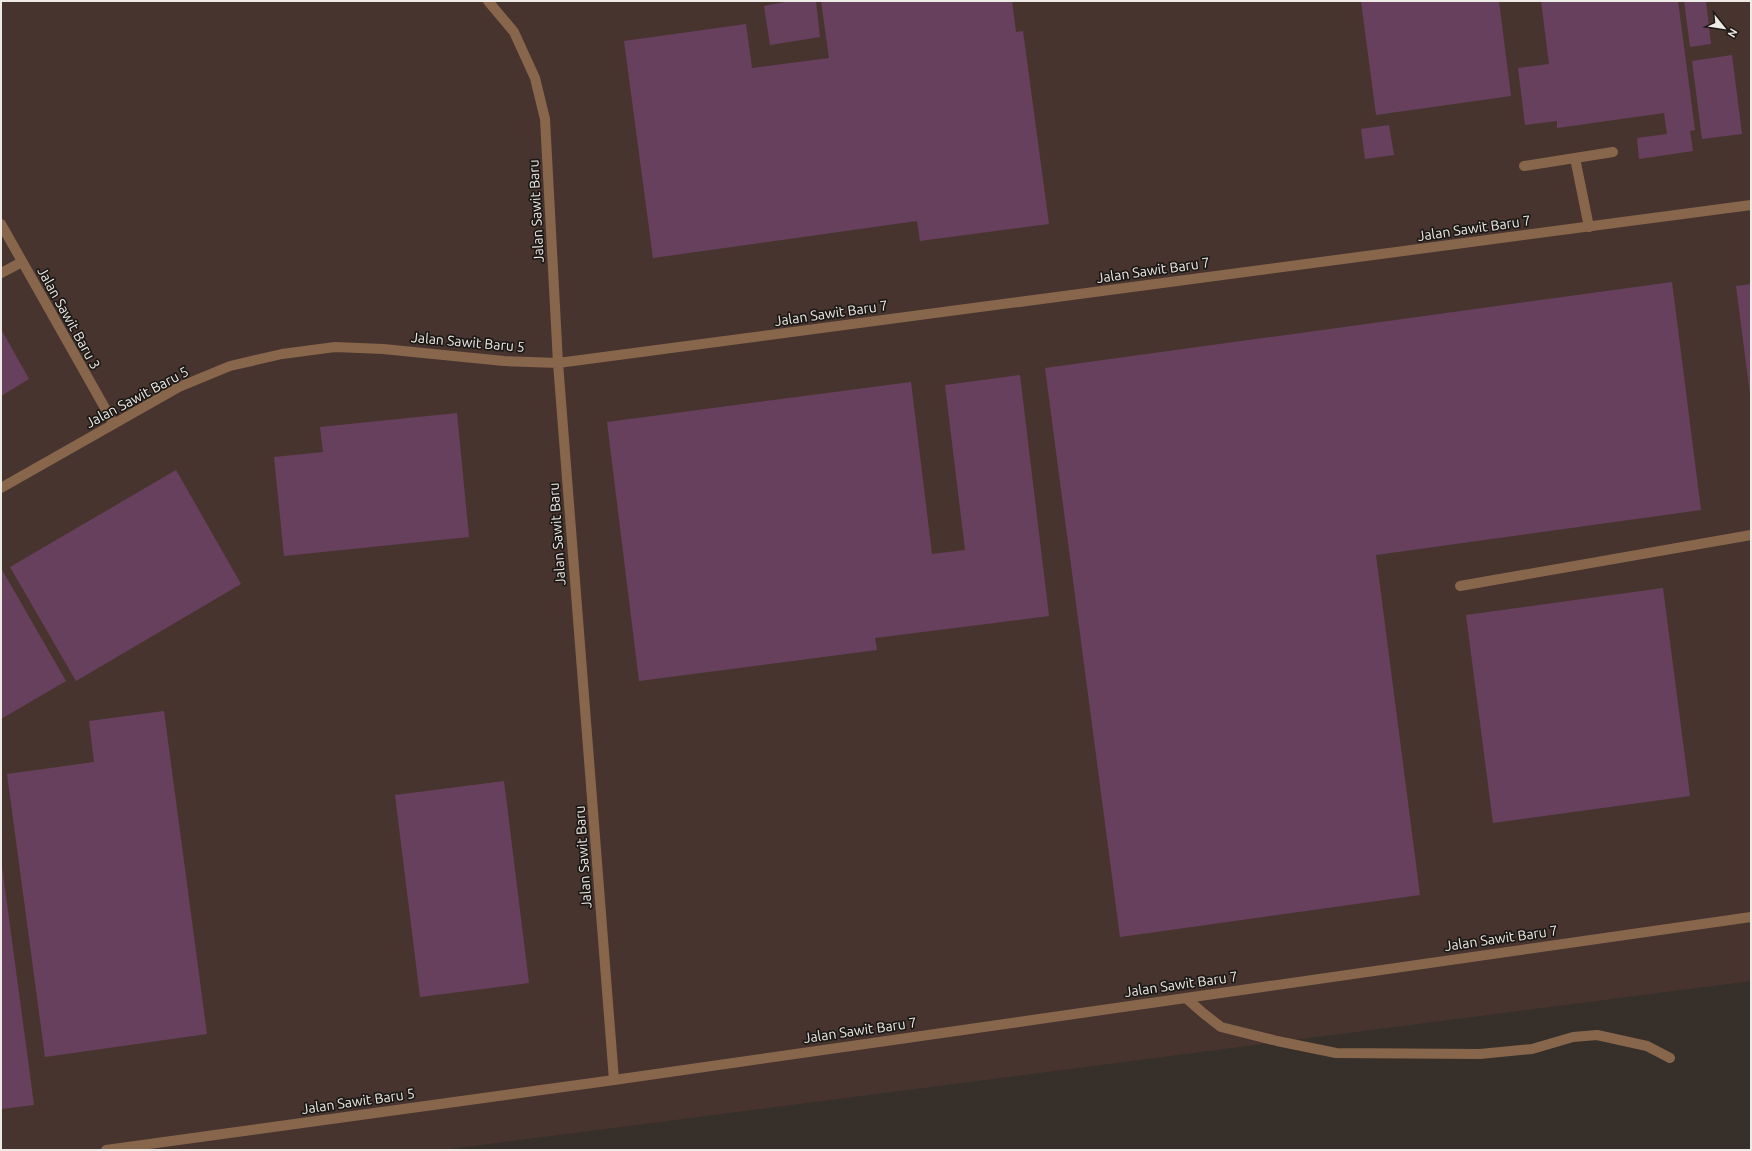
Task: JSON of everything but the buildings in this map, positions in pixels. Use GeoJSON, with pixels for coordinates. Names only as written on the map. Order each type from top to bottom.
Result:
{"type":"FeatureCollection","features":[{"type":"Feature","properties":{"kind":"street","name":"Jalan Sawit Baru"},"geometry":{"type":"LineString","coordinates":[[488,1],[514,32],[535,78],[545,119],[558,363],[614,1080]]}},
{"type":"Feature","properties":{"kind":"street"},"geometry":{"type":"LineString","coordinates":[[1524,166],[1613,152]]}},
{"type":"Feature","properties":{"kind":"street"},"geometry":{"type":"LineString","coordinates":[[1575,158],[1589,227]]}},
{"type":"Feature","properties":{"kind":"street","name":"Jalan Sawit Baru 7"},"geometry":{"type":"LineString","coordinates":[[558,363],[1751,205]]}},
{"type":"Feature","properties":{"kind":"street","name":"Jalan Sawit Baru 3"},"geometry":{"type":"LineString","coordinates":[[1,224],[114,424]]}},
{"type":"Feature","properties":{"kind":"street"},"geometry":{"type":"LineString","coordinates":[[1,273],[22,262]]}},
{"type":"Feature","properties":{"kind":"street","name":"Jalan Sawit Baru 5"},"geometry":{"type":"LineString","coordinates":[[1,488],[179,387],[230,366],[282,354],[335,347],[369,348],[504,361],[558,363]]}},
{"type":"Feature","properties":{"kind":"street"},"geometry":{"type":"LineString","coordinates":[[1460,586],[1751,535]]}},
{"type":"Feature","properties":{"kind":"street","name":"Jalan Sawit Baru 7"},"geometry":{"type":"LineString","coordinates":[[614,1080],[1751,917]]}},
{"type":"Feature","properties":{"kind":"street"},"geometry":{"type":"LineString","coordinates":[[1186,998],[1222,1027],[1277,1041],[1336,1053],[1480,1054],[1532,1049],[1573,1037],[1598,1035],[1647,1046],[1670,1058]]}},
{"type":"Feature","properties":{"kind":"street","name":"Jalan Sawit Baru 5"},"geometry":{"type":"LineString","coordinates":[[106,1150],[614,1080]]}},
{"type":"Feature","properties":{"kind":"shaded area"},"geometry":{"type":"Polygon","coordinates":[[[1,1],[1751,1],[1751,981],[442,1150],[1,1150],[1,1]]]}}]}
